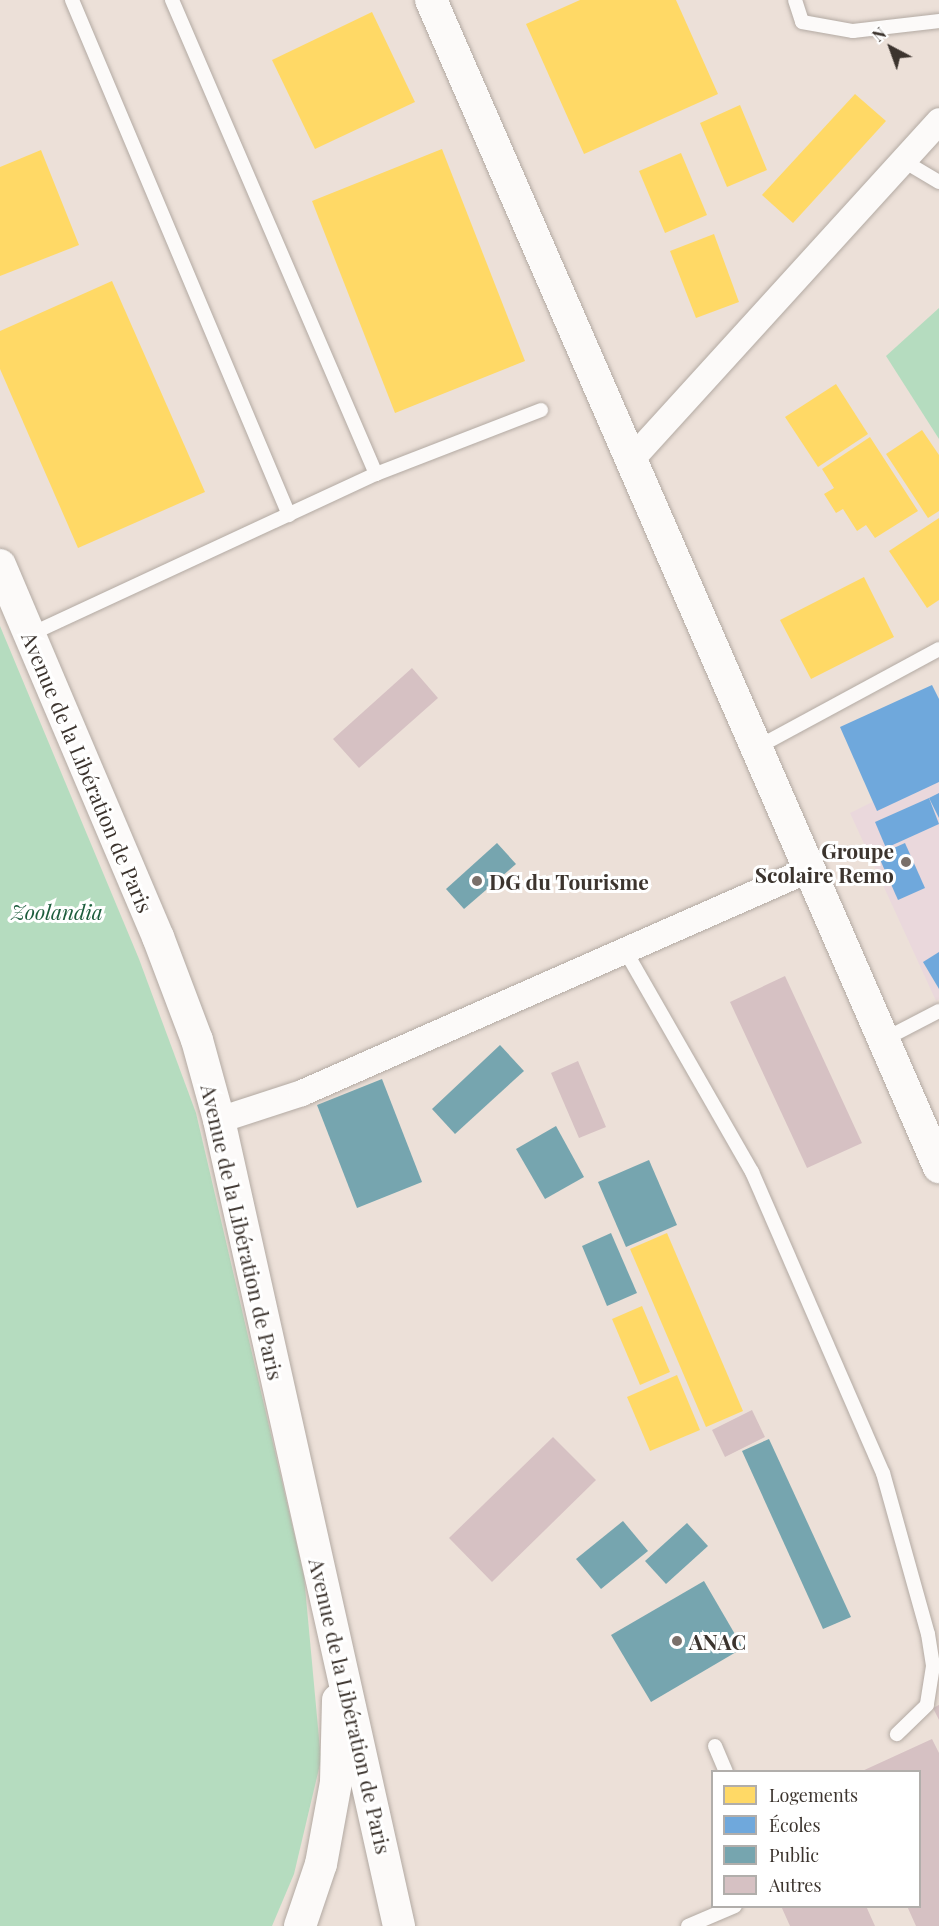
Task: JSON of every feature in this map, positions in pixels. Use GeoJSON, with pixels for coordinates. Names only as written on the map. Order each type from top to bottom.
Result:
{"type":"FeatureCollection","features":[{"type":"Feature","properties":{"kind":"street"},"geometry":{"type":"LineString","coordinates":[[431,0],[939,1167]]}},
{"type":"Feature","properties":{"kind":"street"},"geometry":{"type":"LineString","coordinates":[[632,460],[939,121]]}},
{"type":"Feature","properties":{"kind":"street","name":"Avenue de la Libération de Paris"},"geometry":{"type":"LineString","coordinates":[[0,565],[162,948],[197,1040],[219,1120],[399,1926]]}},
{"type":"Feature","properties":{"kind":"street"},"geometry":{"type":"LineString","coordinates":[[219,1120],[302,1093],[443,1028],[626,952],[808,870]]}},
{"type":"Feature","properties":{"kind":"street"},"geometry":{"type":"LineString","coordinates":[[300,1926],[321,1864],[336,1782],[339,1651]]}},
{"type":"Feature","properties":{"kind":"lane"},"geometry":{"type":"LineString","coordinates":[[72,0],[289,515]]}},
{"type":"Feature","properties":{"kind":"lane"},"geometry":{"type":"LineString","coordinates":[[172,0],[376,474]]}},
{"type":"Feature","properties":{"kind":"lane"},"geometry":{"type":"LineString","coordinates":[[795,0],[802,22],[853,31],[939,21]]}},
{"type":"Feature","properties":{"kind":"lane"},"geometry":{"type":"LineString","coordinates":[[903,160],[939,182]]}},
{"type":"Feature","properties":{"kind":"lane"},"geometry":{"type":"LineString","coordinates":[[31,634],[376,474],[541,410]]}},
{"type":"Feature","properties":{"kind":"lane"},"geometry":{"type":"LineString","coordinates":[[756,748],[939,649]]}},
{"type":"Feature","properties":{"kind":"lane"},"geometry":{"type":"LineString","coordinates":[[626,952],[752,1172],[883,1473],[928,1634],[933,1666],[927,1704],[897,1734]]}},
{"type":"Feature","properties":{"kind":"lane"},"geometry":{"type":"LineString","coordinates":[[884,1040],[939,1011]]}},
{"type":"Feature","properties":{"kind":"lane"},"geometry":{"type":"LineString","coordinates":[[715,1746],[725,1770]]}},
{"type":"Feature","properties":{"kind":"lane"},"geometry":{"type":"LineString","coordinates":[[688,1926],[730,1908]]}},
{"type":"Feature","properties":{"kind":"shaded area","name":"Groupe Scolaire Remo"},"geometry":{"type":"Polygon","coordinates":[[[939,769],[939,999],[936,1001],[850,813],[939,769]]]}},
{"type":"Feature","properties":{"kind":"green space"},"geometry":{"type":"Polygon","coordinates":[[[939,308],[939,439],[886,356],[939,308]]]}},
{"type":"Feature","properties":{"kind":"green space","name":"Zoolandia"},"geometry":{"type":"Polygon","coordinates":[[[0,626],[139,959],[196,1113],[304,1576],[321,1760],[294,1874],[272,1926],[0,1926],[0,626]]]}},
{"type":"Feature","properties":{"kind":"building: Logements"},"geometry":{"type":"Polygon","coordinates":[[[580,0],[676,0],[718,94],[584,154],[526,24],[580,0]]]}},
{"type":"Feature","properties":{"kind":"building: Logements"},"geometry":{"type":"Polygon","coordinates":[[[372,12],[415,102],[315,149],[272,60],[372,12]]]}},
{"type":"Feature","properties":{"kind":"building: Logements"},"geometry":{"type":"Polygon","coordinates":[[[855,94],[886,121],[793,223],[762,195],[855,94]]]}},
{"type":"Feature","properties":{"kind":"building: Logements"},"geometry":{"type":"Polygon","coordinates":[[[740,105],[767,170],[727,187],[700,123],[740,105]]]}},
{"type":"Feature","properties":{"kind":"building: Logements"},"geometry":{"type":"Polygon","coordinates":[[[442,149],[525,361],[395,413],[312,201],[442,149]]]}},
{"type":"Feature","properties":{"kind":"building: Logements"},"geometry":{"type":"Polygon","coordinates":[[[41,150],[79,245],[0,276],[0,167],[41,150]]]}},
{"type":"Feature","properties":{"kind":"building: Logements"},"geometry":{"type":"Polygon","coordinates":[[[681,153],[707,215],[665,233],[639,171],[681,153]]]}},
{"type":"Feature","properties":{"kind":"building: Logements"},"geometry":{"type":"Polygon","coordinates":[[[714,234],[739,302],[696,318],[670,251],[714,234]]]}},
{"type":"Feature","properties":{"kind":"building: Logements"},"geometry":{"type":"Polygon","coordinates":[[[112,281],[205,492],[78,548],[0,369],[0,331],[112,281]]]}},
{"type":"Feature","properties":{"kind":"building: Logements"},"geometry":{"type":"Polygon","coordinates":[[[836,384],[868,434],[818,467],[785,417],[836,384]]]}},
{"type":"Feature","properties":{"kind":"building: Logements"},"geometry":{"type":"Polygon","coordinates":[[[922,430],[939,455],[939,511],[928,518],[886,454],[922,430]]]}},
{"type":"Feature","properties":{"kind":"building: Logements"},"geometry":{"type":"Polygon","coordinates":[[[870,437],[918,511],[875,538],[866,525],[857,531],[843,509],[836,513],[824,494],[834,488],[822,469],[870,437]]]}},
{"type":"Feature","properties":{"kind":"building: Logements"},"geometry":{"type":"Polygon","coordinates":[[[939,518],[939,600],[927,608],[889,551],[939,518]]]}},
{"type":"Feature","properties":{"kind":"building: Logements"},"geometry":{"type":"Polygon","coordinates":[[[864,577],[894,637],[811,679],[780,620],[864,577]]]}},
{"type":"Feature","properties":{"kind":"building: Logements"},"geometry":{"type":"Polygon","coordinates":[[[667,1233],[743,1411],[706,1427],[630,1249],[667,1233]]]}},
{"type":"Feature","properties":{"kind":"building: Logements"},"geometry":{"type":"Polygon","coordinates":[[[642,1306],[670,1372],[640,1385],[612,1319],[642,1306]]]}},
{"type":"Feature","properties":{"kind":"building: Logements"},"geometry":{"type":"Polygon","coordinates":[[[677,1375],[700,1430],[650,1451],[627,1397],[677,1375]]]}},
{"type":"Feature","properties":{"kind":"building: Écoles"},"geometry":{"type":"Polygon","coordinates":[[[932,685],[939,699],[939,782],[877,811],[840,727],[932,685]]]}},
{"type":"Feature","properties":{"kind":"building: Écoles"},"geometry":{"type":"Polygon","coordinates":[[[939,793],[939,818],[929,798],[939,793]]]}},
{"type":"Feature","properties":{"kind":"building: Écoles"},"geometry":{"type":"Polygon","coordinates":[[[929,798],[939,824],[886,848],[875,822],[929,798]]]}},
{"type":"Feature","properties":{"kind":"building: Écoles"},"geometry":{"type":"Polygon","coordinates":[[[905,843],[925,888],[898,900],[878,855],[905,843]]]}},
{"type":"Feature","properties":{"kind":"building: Écoles"},"geometry":{"type":"Polygon","coordinates":[[[939,952],[939,989],[923,962],[939,952]]]}},
{"type":"Feature","properties":{"kind":"building: Public"},"geometry":{"type":"Polygon","coordinates":[[[497,843],[516,864],[464,909],[446,889],[497,843]]]}},
{"type":"Feature","properties":{"kind":"building: Public"},"geometry":{"type":"Polygon","coordinates":[[[500,1045],[524,1071],[455,1134],[432,1109],[500,1045]]]}},
{"type":"Feature","properties":{"kind":"building: Public"},"geometry":{"type":"Polygon","coordinates":[[[382,1079],[422,1182],[357,1208],[317,1105],[382,1079]]]}},
{"type":"Feature","properties":{"kind":"building: Public"},"geometry":{"type":"Polygon","coordinates":[[[556,1126],[584,1177],[545,1199],[516,1149],[556,1126]]]}},
{"type":"Feature","properties":{"kind":"building: Public"},"geometry":{"type":"Polygon","coordinates":[[[649,1160],[677,1225],[626,1247],[598,1182],[649,1160]]]}},
{"type":"Feature","properties":{"kind":"building: Public"},"geometry":{"type":"Polygon","coordinates":[[[611,1233],[637,1293],[607,1306],[582,1246],[611,1233]]]}},
{"type":"Feature","properties":{"kind":"building: Public"},"geometry":{"type":"Polygon","coordinates":[[[769,1439],[851,1617],[823,1629],[742,1451],[769,1439]]]}},
{"type":"Feature","properties":{"kind":"building: Public"},"geometry":{"type":"Polygon","coordinates":[[[623,1521],[648,1551],[601,1589],[576,1559],[623,1521]]]}},
{"type":"Feature","properties":{"kind":"building: Public"},"geometry":{"type":"Polygon","coordinates":[[[687,1523],[708,1546],[666,1584],[645,1561],[687,1523]]]}},
{"type":"Feature","properties":{"kind":"building: Public","name":"ANAC"},"geometry":{"type":"Polygon","coordinates":[[[704,1581],[743,1648],[651,1702],[611,1635],[704,1581]]]}},
{"type":"Feature","properties":{"kind":"building: Autres"},"geometry":{"type":"Polygon","coordinates":[[[412,668],[438,698],[359,768],[333,739],[412,668]]]}},
{"type":"Feature","properties":{"kind":"building: Autres"},"geometry":{"type":"Polygon","coordinates":[[[785,976],[862,1143],[807,1168],[730,1002],[785,976]]]}},
{"type":"Feature","properties":{"kind":"building: Autres"},"geometry":{"type":"Polygon","coordinates":[[[578,1061],[606,1127],[579,1138],[551,1073],[578,1061]]]}},
{"type":"Feature","properties":{"kind":"building: Autres"},"geometry":{"type":"Polygon","coordinates":[[[752,1410],[765,1437],[725,1457],[712,1430],[752,1410]]]}},
{"type":"Feature","properties":{"kind":"building: Autres"},"geometry":{"type":"Polygon","coordinates":[[[553,1437],[596,1480],[492,1582],[449,1538],[553,1437]]]}},
{"type":"Feature","properties":{"kind":"building: Autres"},"geometry":{"type":"Polygon","coordinates":[[[939,1705],[939,1720],[933,1708],[939,1705]]]}},
{"type":"Feature","properties":{"kind":"building: Autres"},"geometry":{"type":"Polygon","coordinates":[[[932,1739],[939,1753],[939,1926],[916,1926],[908,1908],[921,1908],[921,1770],[864,1770],[932,1739]]]}},
{"type":"Feature","properties":{"kind":"building: Autres"},"geometry":{"type":"Polygon","coordinates":[[[782,1908],[867,1908],[875,1926],[790,1926],[782,1908]]]}},
{"type":"Feature","properties":{"kind":"place","name":"Groupe Scolaire Remo"},"geometry":{"type":"Point","coordinates":[906,862]}},
{"type":"Feature","properties":{"kind":"place","name":"DG du Tourisme"},"geometry":{"type":"Point","coordinates":[477,881]}},
{"type":"Feature","properties":{"kind":"place","name":"ANAC"},"geometry":{"type":"Point","coordinates":[677,1641]}}]}
